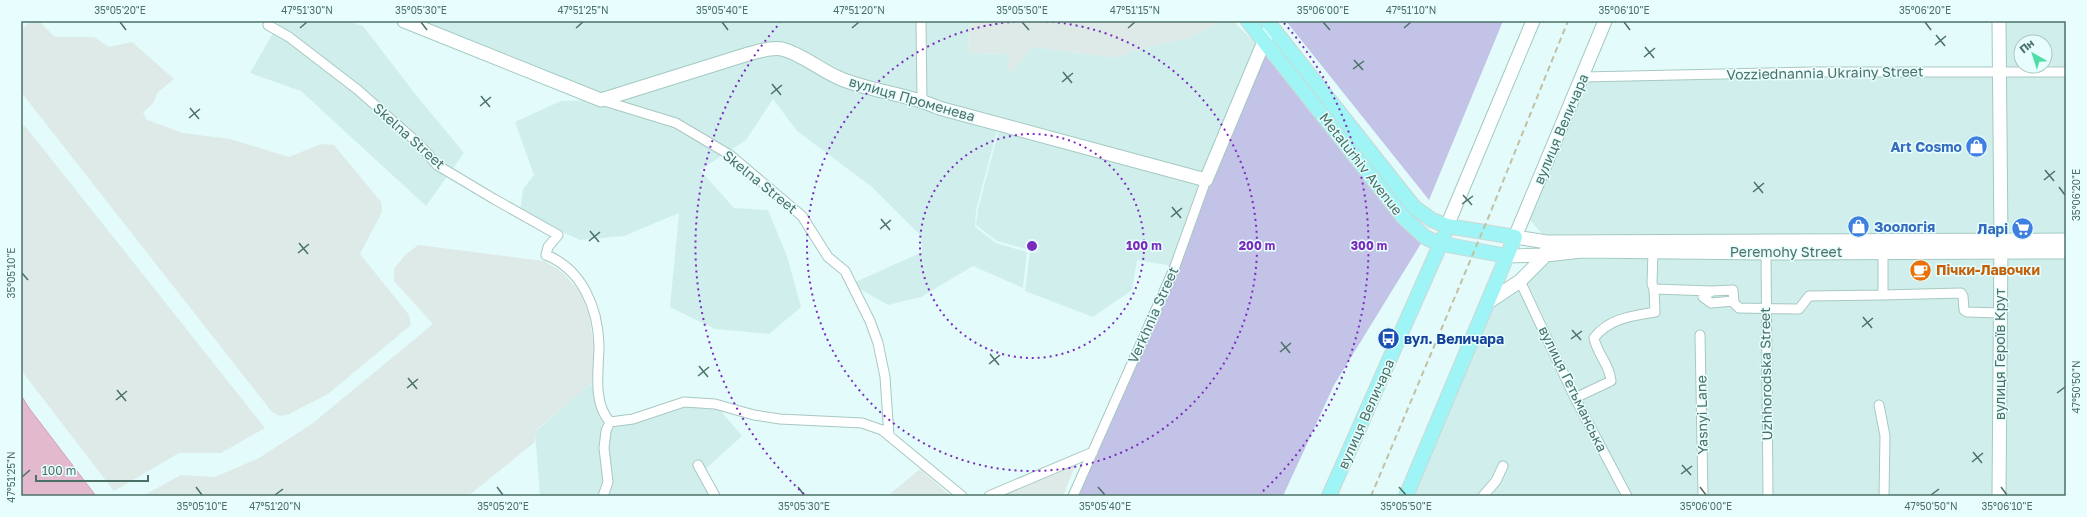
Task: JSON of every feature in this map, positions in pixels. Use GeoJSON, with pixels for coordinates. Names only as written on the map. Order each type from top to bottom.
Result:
{"type":"FeatureCollection","features":[{"type":"Feature","properties":{"kind":"main road","name":"Metalurhiv Avenue"},"geometry":{"type":"LineString","coordinates":[[1248,21],[1403,217],[1425,237],[1442,245],[1507,256]]}},
{"type":"Feature","properties":{"kind":"main road","name":"Metalurhiv Avenue"},"geometry":{"type":"LineString","coordinates":[[1270,23],[1414,206],[1432,220],[1447,226],[1515,237]]}},
{"type":"Feature","properties":{"kind":"main road","name":"вулиця Величара"},"geometry":{"type":"LineString","coordinates":[[1329,496],[1442,245],[1447,226]]}},
{"type":"Feature","properties":{"kind":"main road"},"geometry":{"type":"LineString","coordinates":[[1406,496],[1515,237]]}},
{"type":"Feature","properties":{"kind":"street","name":"Skelna Street"},"geometry":{"type":"LineString","coordinates":[[404,21],[601,100],[676,123],[730,155],[802,216],[828,257],[845,271],[870,321],[878,343],[886,377],[889,436]]}},
{"type":"Feature","properties":{"kind":"street"},"geometry":{"type":"LineString","coordinates":[[921,21],[922,100]]}},
{"type":"Feature","properties":{"kind":"street"},"geometry":{"type":"LineString","coordinates":[[1447,226],[1533,21]]}},
{"type":"Feature","properties":{"kind":"street","name":"вулиця Величара"},"geometry":{"type":"LineString","coordinates":[[1515,237],[1583,77],[1605,21]]}},
{"type":"Feature","properties":{"kind":"street","name":"вулиця Героїв Крут"},"geometry":{"type":"LineString","coordinates":[[1999,21],[2001,246],[1999,496]]}},
{"type":"Feature","properties":{"kind":"street","name":"Verkhnia Street"},"geometry":{"type":"LineString","coordinates":[[1073,496],[1174,269],[1206,180],[1264,41],[1270,23]]}},
{"type":"Feature","properties":{"kind":"street","name":"Skelna Street"},"geometry":{"type":"LineString","coordinates":[[268,25],[295,41],[358,90],[420,145],[437,165],[558,235],[548,247],[546,255],[558,260],[573,272],[583,284],[590,300],[598,330],[600,408],[610,422]]}},
{"type":"Feature","properties":{"kind":"street","name":"вулиця Променева"},"geometry":{"type":"LineString","coordinates":[[601,100],[745,55],[781,49],[797,55],[838,78],[872,90],[922,100],[938,108],[1206,180]]}},
{"type":"Feature","properties":{"kind":"street","name":"Vozziednannia Ukrainy Street"},"geometry":{"type":"LineString","coordinates":[[1583,77],[1999,71],[2066,72]]}},
{"type":"Feature","properties":{"kind":"street","name":"Peremohy Street"},"geometry":{"type":"LineString","coordinates":[[1515,237],[1547,248],[1581,251],[1766,253],[1883,252],[2001,246],[2066,240]]}},
{"type":"Feature","properties":{"kind":"street","name":"Peremohy Street"},"geometry":{"type":"LineString","coordinates":[[1507,256],[1547,248],[2001,246],[2066,252]]}},
{"type":"Feature","properties":{"kind":"street"},"geometry":{"type":"LineString","coordinates":[[1487,303],[1520,281],[1547,248]]}},
{"type":"Feature","properties":{"kind":"street"},"geometry":{"type":"LineString","coordinates":[[1575,398],[1611,381],[1610,372],[1596,348],[1594,338],[1606,325],[1623,317],[1655,312],[1654,289],[1652,284],[1653,251]]}},
{"type":"Feature","properties":{"kind":"street"},"geometry":{"type":"LineString","coordinates":[[1883,252],[1884,295]]}},
{"type":"Feature","properties":{"kind":"street","name":"Uzhhorodska Street"},"geometry":{"type":"LineString","coordinates":[[1766,253],[1765,308],[1768,496]]}},
{"type":"Feature","properties":{"kind":"street","name":"вулиця Гетьманська"},"geometry":{"type":"LineString","coordinates":[[1520,281],[1575,398],[1627,496]]}},
{"type":"Feature","properties":{"kind":"street"},"geometry":{"type":"LineString","coordinates":[[1654,289],[1712,291],[1734,290],[1734,301],[1739,308],[1800,308],[1809,296],[1961,293],[1964,310],[1966,312],[2000,313]]}},
{"type":"Feature","properties":{"kind":"street","name":"Yasnyi Lane"},"geometry":{"type":"LineString","coordinates":[[1700,334],[1703,496]]}},
{"type":"Feature","properties":{"kind":"street"},"geometry":{"type":"LineString","coordinates":[[603,496],[608,482],[604,448],[606,431],[610,422],[633,419],[684,402],[715,404],[754,415],[780,419],[862,423],[882,430],[962,496]]}},
{"type":"Feature","properties":{"kind":"street"},"geometry":{"type":"LineString","coordinates":[[1879,405],[1885,436],[1884,496]]}},
{"type":"Feature","properties":{"kind":"street"},"geometry":{"type":"LineString","coordinates":[[989,496],[1093,452]]}},
{"type":"Feature","properties":{"kind":"street"},"geometry":{"type":"LineString","coordinates":[[698,465],[715,496]]}},
{"type":"Feature","properties":{"kind":"street"},"geometry":{"type":"LineString","coordinates":[[1486,495],[1496,481],[1503,466]]}},
{"type":"Feature","properties":{"kind":"shaded area"},"geometry":{"type":"Polygon","coordinates":[[[31,21],[39,21],[55,37],[94,37],[109,47],[132,42],[174,79],[157,93],[154,102],[143,113],[147,120],[183,133],[230,139],[289,157],[321,144],[334,145],[381,202],[382,212],[360,254],[409,315],[411,325],[328,394],[289,414],[280,416],[272,412],[21,92],[21,30],[31,21]]]}},
{"type":"Feature","properties":{"kind":"shaded area"},"geometry":{"type":"Polygon","coordinates":[[[280,21],[346,21],[363,26],[416,95],[464,153],[426,206],[301,91],[250,73],[280,21]]]}},
{"type":"Feature","properties":{"kind":"shaded area"},"geometry":{"type":"Polygon","coordinates":[[[414,21],[969,21],[968,53],[1010,54],[1007,70],[1014,71],[1032,47],[1117,58],[1132,51],[1191,37],[1222,21],[1233,21],[1257,44],[1172,266],[1137,260],[1132,290],[1093,317],[1025,291],[1030,250],[997,241],[976,225],[978,209],[1001,122],[999,123],[976,210],[975,227],[996,243],[1027,252],[1023,288],[973,266],[921,297],[888,305],[851,284],[922,252],[921,236],[872,187],[797,131],[773,99],[746,140],[700,170],[734,208],[768,210],[787,256],[801,307],[769,334],[715,329],[670,307],[679,213],[624,236],[580,240],[520,213],[523,189],[534,175],[515,122],[561,101],[601,100],[768,50],[838,75],[782,46],[601,97],[414,21]]]}},
{"type":"Feature","properties":{"kind":"shaded area"},"geometry":{"type":"Polygon","coordinates":[[[969,21],[1222,21],[1191,37],[1132,51],[1117,58],[1032,47],[1014,71],[1007,70],[1009,54],[968,53],[969,21]]]}},
{"type":"Feature","properties":{"kind":"shaded area"},"geometry":{"type":"Polygon","coordinates":[[[1286,21],[1503,21],[1429,200],[1286,21]]]}},
{"type":"Feature","properties":{"kind":"shaded area"},"geometry":{"type":"Polygon","coordinates":[[[2003,21],[2066,21],[2066,237],[2004,237],[2003,21]]]}},
{"type":"Feature","properties":{"kind":"shaded area"},"geometry":{"type":"Polygon","coordinates":[[[1264,41],[1425,237],[1334,385],[1283,496],[1072,496],[1264,41]]]}},
{"type":"Feature","properties":{"kind":"shaded area"},"geometry":{"type":"Polygon","coordinates":[[[1995,74],[1996,236],[1546,238],[1527,217],[1587,81],[1995,74]]]}},
{"type":"Feature","properties":{"kind":"shaded area"},"geometry":{"type":"Polygon","coordinates":[[[25,126],[265,428],[221,453],[179,453],[114,491],[21,370],[21,127],[25,126]]]}},
{"type":"Feature","properties":{"kind":"shaded area"},"geometry":{"type":"Polygon","coordinates":[[[418,245],[544,261],[562,272],[580,292],[589,314],[594,348],[593,382],[535,431],[535,442],[468,496],[143,496],[181,475],[215,477],[259,458],[313,423],[433,324],[394,281],[394,269],[405,255],[418,245]]]}},
{"type":"Feature","properties":{"kind":"shaded area"},"geometry":{"type":"Polygon","coordinates":[[[2004,255],[2066,256],[2066,496],[2004,496],[2004,255]]]}},
{"type":"Feature","properties":{"kind":"shaded area"},"geometry":{"type":"Polygon","coordinates":[[[1997,257],[1994,496],[1412,496],[1490,307],[1551,259],[1997,257]]]}},
{"type":"Feature","properties":{"kind":"shaded area"},"geometry":{"type":"Polygon","coordinates":[[[590,384],[599,391],[610,422],[684,402],[715,404],[742,436],[702,472],[715,496],[540,496],[535,432],[590,384]]]}},
{"type":"Feature","properties":{"kind":"shaded area"},"geometry":{"type":"Polygon","coordinates":[[[21,395],[29,408],[96,496],[21,496],[21,395]]]}},
{"type":"Feature","properties":{"kind":"shaded area"},"geometry":{"type":"Polygon","coordinates":[[[1076,463],[1063,496],[996,496],[1076,463]]]}},
{"type":"Feature","properties":{"kind":"shaded area"},"geometry":{"type":"Polygon","coordinates":[[[920,469],[951,496],[888,496],[920,469]]]}},
{"type":"Feature","properties":{"kind":"railway"},"geometry":{"type":"LineString","coordinates":[[1371,496],[1489,216],[1568,21]]}},
{"type":"Feature","properties":{"kind":"place","name":"Art Cosmo"},"geometry":{"type":"Point","coordinates":[1977,147]}},
{"type":"Feature","properties":{"kind":"place","name":"Зоологія"},"geometry":{"type":"Point","coordinates":[1859,227]}},
{"type":"Feature","properties":{"kind":"place","name":"Ларі"},"geometry":{"type":"Point","coordinates":[2023,229]}},
{"type":"Feature","properties":{"kind":"place","name":"Пічки-Лавочки"},"geometry":{"type":"Point","coordinates":[1921,270]}},
{"type":"Feature","properties":{"kind":"place","name":"вул. Величара"},"geometry":{"type":"Point","coordinates":[1389,339]}}]}
